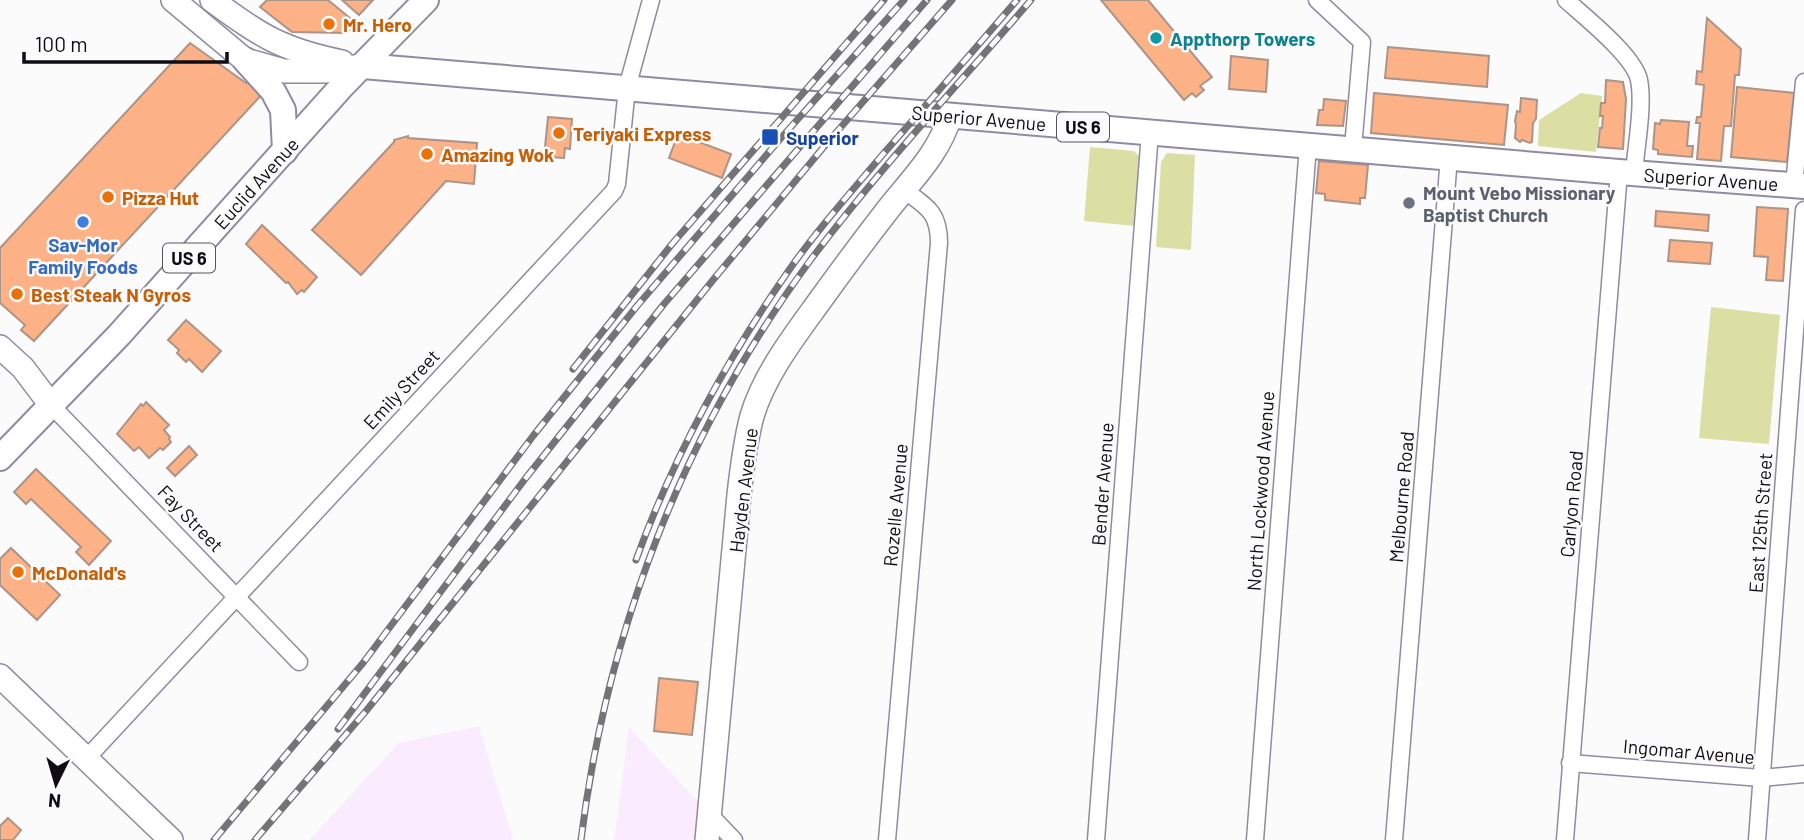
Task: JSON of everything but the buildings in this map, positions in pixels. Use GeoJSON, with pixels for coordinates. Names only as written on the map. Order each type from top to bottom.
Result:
{"type":"FeatureCollection","features":[{"type":"Feature","properties":{"kind":"main road","name":"Euclid Avenue"},"geometry":{"type":"LineString","coordinates":[[0,458],[120,335],[285,151],[426,0]]}},
{"type":"Feature","properties":{"kind":"main road"},"geometry":{"type":"LineString","coordinates":[[245,60],[274,91],[283,110],[285,151]]}},
{"type":"Feature","properties":{"kind":"main road","name":"Superior Avenue"},"geometry":{"type":"LineString","coordinates":[[363,66],[1626,173],[1799,185]]}},
{"type":"Feature","properties":{"kind":"street"},"geometry":{"type":"LineString","coordinates":[[173,0],[245,60],[284,71],[324,71],[363,66]]}},
{"type":"Feature","properties":{"kind":"street"},"geometry":{"type":"LineString","coordinates":[[212,0],[269,40],[315,56],[363,66]]}},
{"type":"Feature","properties":{"kind":"street","name":"Emily Street"},"geometry":{"type":"LineString","coordinates":[[86,759],[614,191],[627,88],[650,0]]}},
{"type":"Feature","properties":{"kind":"street"},"geometry":{"type":"LineString","coordinates":[[1317,0],[1362,42],[1353,148]]}},
{"type":"Feature","properties":{"kind":"street","name":"Carlyon Road"},"geometry":{"type":"LineString","coordinates":[[1565,840],[1626,173],[1639,115],[1639,78],[1620,49],[1566,0]]}},
{"type":"Feature","properties":{"kind":"street"},"geometry":{"type":"LineString","coordinates":[[1799,185],[1804,82]]}},
{"type":"Feature","properties":{"kind":"street","name":"Hayden Avenue"},"geometry":{"type":"LineString","coordinates":[[707,840],[739,495],[753,414],[788,344],[932,156],[950,116]]}},
{"type":"Feature","properties":{"kind":"street","name":"Bender Avenue"},"geometry":{"type":"LineString","coordinates":[[1096,840],[1150,132]]}},
{"type":"Feature","properties":{"kind":"street","name":"North Lockwood Avenue"},"geometry":{"type":"LineString","coordinates":[[1255,840],[1308,145]]}},
{"type":"Feature","properties":{"kind":"street","name":"Melbourne Road"},"geometry":{"type":"LineString","coordinates":[[1394,840],[1449,157]]}},
{"type":"Feature","properties":{"kind":"street","name":"Rozelle Avenue"},"geometry":{"type":"LineString","coordinates":[[887,840],[939,243],[936,218],[929,209],[904,190]]}},
{"type":"Feature","properties":{"kind":"street","name":"East 125th Street"},"geometry":{"type":"LineString","coordinates":[[1757,840],[1804,210]]}},
{"type":"Feature","properties":{"kind":"street"},"geometry":{"type":"LineString","coordinates":[[0,347],[23,368],[51,405]]}},
{"type":"Feature","properties":{"kind":"street","name":"Fay Street"},"geometry":{"type":"LineString","coordinates":[[51,405],[299,663]]}},
{"type":"Feature","properties":{"kind":"street"},"geometry":{"type":"LineString","coordinates":[[0,676],[169,839]]}},
{"type":"Feature","properties":{"kind":"street","name":"Ingomar Avenue"},"geometry":{"type":"LineString","coordinates":[[1570,763],[1762,778],[1804,774]]}},
{"type":"Feature","properties":{"kind":"street"},"geometry":{"type":"LineString","coordinates":[[710,816],[734,840]]}},
{"type":"Feature","properties":{"kind":"shaded area"},"geometry":{"type":"Polygon","coordinates":[[[479,726],[513,840],[309,840],[399,743],[479,726]]]}},
{"type":"Feature","properties":{"kind":"shaded area"},"geometry":{"type":"Polygon","coordinates":[[[629,727],[710,815],[707,840],[614,840],[629,727]]]}},
{"type":"Feature","properties":{"kind":"green space"},"geometry":{"type":"Polygon","coordinates":[[[1581,93],[1602,96],[1596,152],[1538,146],[1539,120],[1581,93]]]}},
{"type":"Feature","properties":{"kind":"green space"},"geometry":{"type":"Polygon","coordinates":[[[1090,147],[1134,151],[1141,158],[1135,226],[1084,221],[1090,147]]]}},
{"type":"Feature","properties":{"kind":"green space"},"geometry":{"type":"Polygon","coordinates":[[[1167,153],[1195,155],[1191,250],[1156,247],[1161,162],[1167,153]]]}},
{"type":"Feature","properties":{"kind":"green space"},"geometry":{"type":"Polygon","coordinates":[[[1711,307],[1780,315],[1769,444],[1699,438],[1711,307]]]}},
{"type":"Feature","properties":{"kind":"railway"},"geometry":{"type":"LineString","coordinates":[[573,369],[672,244],[884,0]]}},
{"type":"Feature","properties":{"kind":"railway"},"geometry":{"type":"LineString","coordinates":[[214,840],[363,663],[533,436],[637,306],[904,0]]}},
{"type":"Feature","properties":{"kind":"railway"},"geometry":{"type":"LineString","coordinates":[[338,729],[525,479],[664,304],[927,0]]}},
{"type":"Feature","properties":{"kind":"railway"},"geometry":{"type":"LineString","coordinates":[[255,840],[366,711],[713,280],[827,143],[952,0]]}},
{"type":"Feature","properties":{"kind":"railway"},"geometry":{"type":"LineString","coordinates":[[636,560],[666,485],[702,412],[742,341],[787,273],[846,197],[1017,0]]}},
{"type":"Feature","properties":{"kind":"railway"},"geometry":{"type":"LineString","coordinates":[[581,840],[593,761],[610,684],[632,608],[659,534],[690,462],[726,391],[767,323],[812,258],[892,159],[1031,0]]}},
{"type":"Feature","properties":{"kind":"place","name":"Mr. Hero"},"geometry":{"type":"Point","coordinates":[329,24]}},
{"type":"Feature","properties":{"kind":"place","name":"Appthorp Towers"},"geometry":{"type":"Point","coordinates":[1156,38]}},
{"type":"Feature","properties":{"kind":"place","name":"Teriyaki Express"},"geometry":{"type":"Point","coordinates":[559,133]}},
{"type":"Feature","properties":{"kind":"place","name":"Superior"},"geometry":{"type":"Point","coordinates":[770,137]}},
{"type":"Feature","properties":{"kind":"place","name":"Amazing Wok"},"geometry":{"type":"Point","coordinates":[427,154]}},
{"type":"Feature","properties":{"kind":"place","name":"Pizza Hut"},"geometry":{"type":"Point","coordinates":[108,197]}},
{"type":"Feature","properties":{"kind":"place","name":"Mount Vebo Missionary Baptist Church"},"geometry":{"type":"Point","coordinates":[1409,203]}},
{"type":"Feature","properties":{"kind":"place","name":"Sav-Mor Family Foods"},"geometry":{"type":"Point","coordinates":[83,222]}},
{"type":"Feature","properties":{"kind":"place","name":"Best Steak N Gyros"},"geometry":{"type":"Point","coordinates":[17,294]}},
{"type":"Feature","properties":{"kind":"place","name":"McDonald's"},"geometry":{"type":"Point","coordinates":[18,572]}}]}
